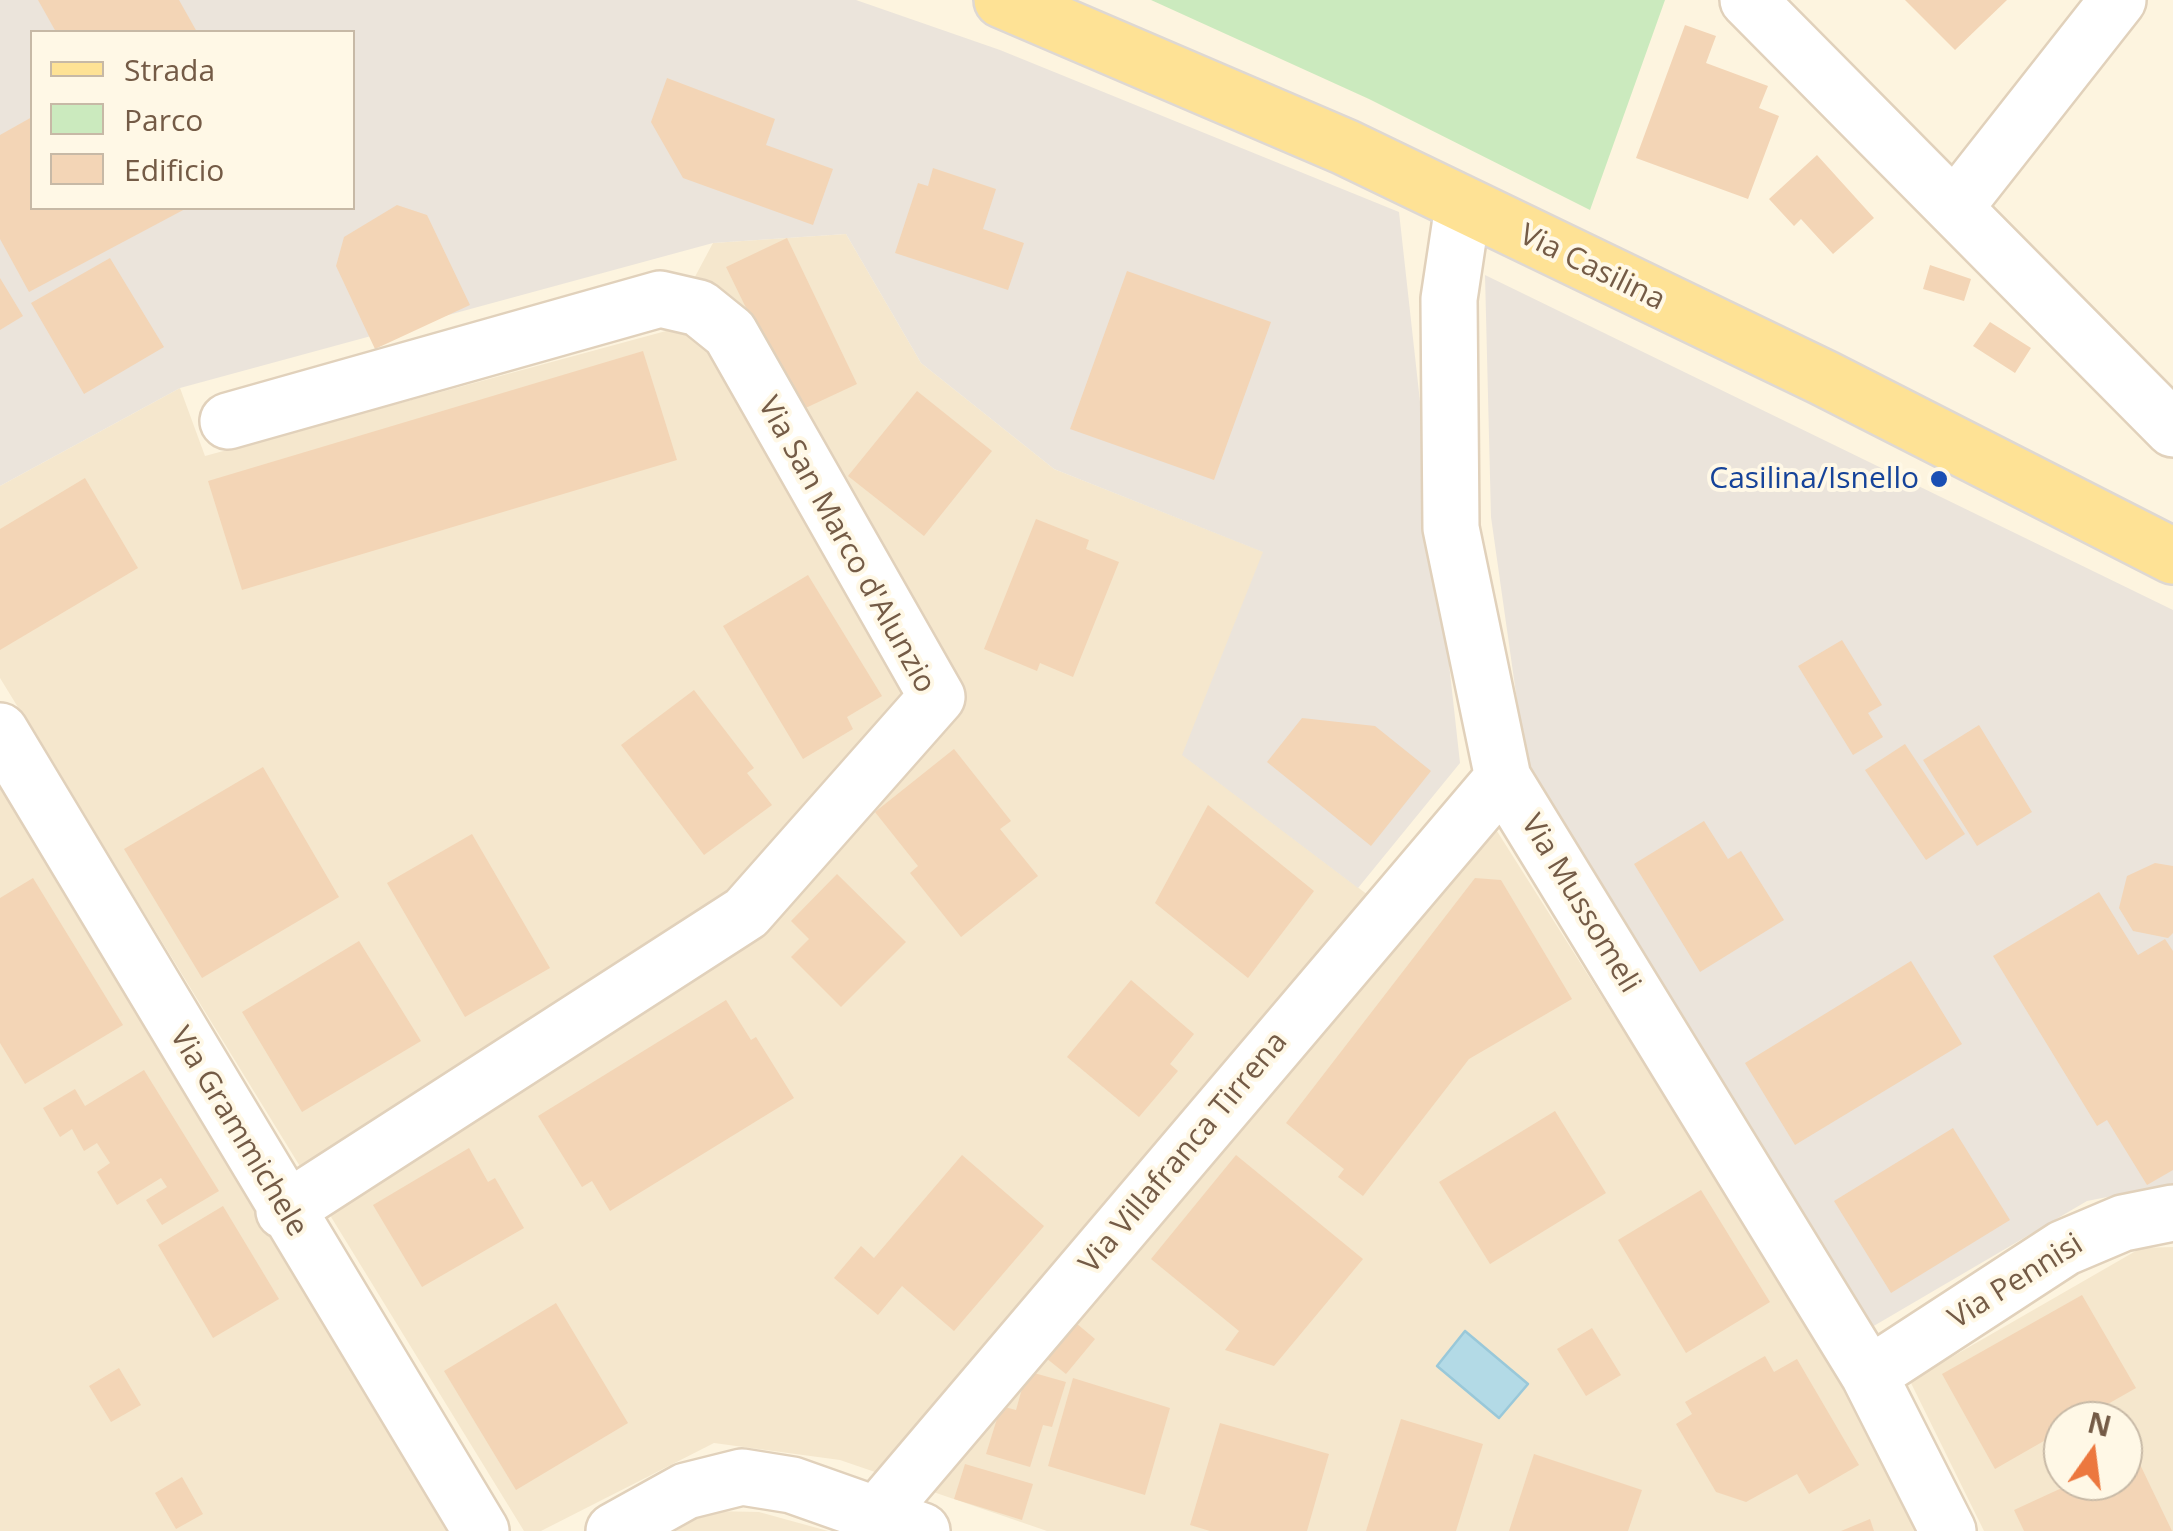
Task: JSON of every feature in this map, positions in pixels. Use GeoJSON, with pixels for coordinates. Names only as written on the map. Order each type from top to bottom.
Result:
{"type":"FeatureCollection","features":[{"type":"Feature","properties":{"kind":"main road","name":"Via Casilina"},"geometry":{"type":"LineString","coordinates":[[1002,0],[1271,113],[1824,378],[2173,556]]}},
{"type":"Feature","properties":{"kind":"street"},"geometry":{"type":"LineString","coordinates":[[1748,0],[2173,429]]}},
{"type":"Feature","properties":{"kind":"street"},"geometry":{"type":"LineString","coordinates":[[1956,206],[2118,0]]}},
{"type":"Feature","properties":{"kind":"street","name":"Via Mussomeli"},"geometry":{"type":"LineString","coordinates":[[1463,206],[1449,298],[1451,528],[1503,778],[1869,1375],[1948,1531]]}},
{"type":"Feature","properties":{"kind":"street","name":"Via San Marco d'Alunzio"},"geometry":{"type":"LineString","coordinates":[[228,421],[660,299],[699,308],[730,333],[938,697],[746,913],[284,1211]]}},
{"type":"Feature","properties":{"kind":"street","name":"Via Grammichele"},"geometry":{"type":"LineString","coordinates":[[0,730],[284,1211],[481,1531]]}},
{"type":"Feature","properties":{"kind":"street","name":"Via Villafranca Tirrena"},"geometry":{"type":"LineString","coordinates":[[892,1526],[1503,778]]}},
{"type":"Feature","properties":{"kind":"street","name":"Via Pennisi"},"geometry":{"type":"LineString","coordinates":[[1869,1375],[2064,1248],[2113,1227],[2173,1213]]}},
{"type":"Feature","properties":{"kind":"street"},"geometry":{"type":"LineString","coordinates":[[614,1531],[686,1491],[742,1477],[792,1485],[892,1526]]}},
{"type":"Feature","properties":{"kind":"shaded area"},"geometry":{"type":"Polygon","coordinates":[[[0,0],[856,0],[1000,50],[1399,212],[1460,763],[1358,888],[1182,755],[1263,552],[1054,469],[921,363],[846,234],[713,243],[180,388],[0,486],[0,0]]]}},
{"type":"Feature","properties":{"kind":"shaded area"},"geometry":{"type":"Polygon","coordinates":[[[846,234],[921,363],[1054,469],[1264,552],[1183,755],[1405,923],[1495,828],[1846,1383],[1919,1531],[1047,1531],[840,1460],[714,1443],[541,1531],[524,1531],[0,678],[0,486],[180,388],[205,456],[666,331],[713,243],[846,234]]]}},
{"type":"Feature","properties":{"kind":"shaded area"},"geometry":{"type":"Polygon","coordinates":[[[1485,275],[2173,610],[2173,1184],[2087,1201],[1872,1327],[1527,771],[1491,517],[1485,275]]]}},
{"type":"Feature","properties":{"kind":"shaded area"},"geometry":{"type":"Polygon","coordinates":[[[0,781],[69,901],[448,1531],[0,1531],[0,781]]]}},
{"type":"Feature","properties":{"kind":"shaded area"},"geometry":{"type":"Polygon","coordinates":[[[2173,1247],[2173,1531],[1984,1531],[1910,1381],[2141,1248],[2173,1247]]]}},
{"type":"Feature","properties":{"kind":"shaded area"},"geometry":{"type":"Polygon","coordinates":[[[711,1511],[759,1512],[828,1531],[675,1531],[711,1511]]]}},
{"type":"Feature","properties":{"kind":"green space"},"geometry":{"type":"Polygon","coordinates":[[[1151,0],[1665,0],[1590,210],[1369,99],[1151,0]]]}},
{"type":"Feature","properties":{"kind":"water"},"geometry":{"type":"Polygon","coordinates":[[[1465,1331],[1528,1384],[1499,1418],[1437,1366],[1465,1331]]]}},
{"type":"Feature","properties":{"kind":"building"},"geometry":{"type":"Polygon","coordinates":[[[38,0],[179,0],[196,30],[55,30],[38,0]]]}},
{"type":"Feature","properties":{"kind":"building"},"geometry":{"type":"Polygon","coordinates":[[[1905,0],[2007,0],[1955,50],[1905,0]]]}},
{"type":"Feature","properties":{"kind":"building"},"geometry":{"type":"Polygon","coordinates":[[[1685,25],[1716,36],[1706,63],[1768,86],[1759,108],[1779,116],[1748,199],[1636,158],[1685,25]]]}},
{"type":"Feature","properties":{"kind":"building"},"geometry":{"type":"Polygon","coordinates":[[[667,78],[775,119],[766,145],[833,169],[813,225],[683,178],[651,122],[667,78]]]}},
{"type":"Feature","properties":{"kind":"building"},"geometry":{"type":"Polygon","coordinates":[[[30,118],[30,210],[183,210],[29,292],[0,239],[0,135],[30,118]]]}},
{"type":"Feature","properties":{"kind":"building"},"geometry":{"type":"Polygon","coordinates":[[[1817,155],[1874,218],[1833,254],[1801,219],[1794,226],[1769,199],[1817,155]]]}},
{"type":"Feature","properties":{"kind":"building"},"geometry":{"type":"Polygon","coordinates":[[[933,168],[996,189],[983,229],[1024,243],[1008,290],[895,253],[918,183],[928,186],[933,168]]]}},
{"type":"Feature","properties":{"kind":"building"},"geometry":{"type":"Polygon","coordinates":[[[397,205],[427,215],[470,305],[375,349],[336,266],[344,237],[397,205]]]}},
{"type":"Feature","properties":{"kind":"building"},"geometry":{"type":"Polygon","coordinates":[[[787,238],[857,384],[797,412],[726,267],[787,238]]]}},
{"type":"Feature","properties":{"kind":"building"},"geometry":{"type":"Polygon","coordinates":[[[110,258],[164,347],[84,394],[31,303],[110,258]]]}},
{"type":"Feature","properties":{"kind":"building"},"geometry":{"type":"Polygon","coordinates":[[[1930,265],[1971,279],[1964,301],[1923,289],[1930,265]]]}},
{"type":"Feature","properties":{"kind":"building"},"geometry":{"type":"Polygon","coordinates":[[[1127,271],[1271,322],[1214,480],[1070,429],[1127,271]]]}},
{"type":"Feature","properties":{"kind":"building"},"geometry":{"type":"Polygon","coordinates":[[[0,278],[23,316],[0,330],[0,278]]]}},
{"type":"Feature","properties":{"kind":"building"},"geometry":{"type":"Polygon","coordinates":[[[1990,322],[2031,348],[2015,373],[1973,346],[1990,322]]]}},
{"type":"Feature","properties":{"kind":"building"},"geometry":{"type":"Polygon","coordinates":[[[643,351],[677,460],[242,590],[208,481],[643,351]]]}},
{"type":"Feature","properties":{"kind":"building"},"geometry":{"type":"Polygon","coordinates":[[[917,391],[992,451],[924,536],[848,476],[917,391]]]}},
{"type":"Feature","properties":{"kind":"building"},"geometry":{"type":"Polygon","coordinates":[[[85,478],[138,568],[0,650],[0,529],[85,478]]]}},
{"type":"Feature","properties":{"kind":"building"},"geometry":{"type":"Polygon","coordinates":[[[1036,519],[1089,540],[1086,549],[1119,562],[1073,677],[1040,663],[1037,671],[984,649],[1036,519]]]}},
{"type":"Feature","properties":{"kind":"building"},"geometry":{"type":"Polygon","coordinates":[[[808,575],[882,696],[847,717],[853,729],[803,759],[723,626],[808,575]]]}},
{"type":"Feature","properties":{"kind":"building"},"geometry":{"type":"Polygon","coordinates":[[[1842,640],[1882,705],[1868,713],[1883,737],[1853,755],[1798,666],[1842,640]]]}},
{"type":"Feature","properties":{"kind":"building"},"geometry":{"type":"Polygon","coordinates":[[[694,690],[754,768],[747,773],[772,805],[704,855],[621,745],[694,690]]]}},
{"type":"Feature","properties":{"kind":"building"},"geometry":{"type":"Polygon","coordinates":[[[1302,718],[1375,726],[1431,771],[1371,846],[1267,762],[1302,718]]]}},
{"type":"Feature","properties":{"kind":"building"},"geometry":{"type":"Polygon","coordinates":[[[1979,725],[2032,812],[1977,846],[1923,760],[1979,725]]]}},
{"type":"Feature","properties":{"kind":"building"},"geometry":{"type":"Polygon","coordinates":[[[1905,744],[1965,834],[1926,860],[1865,770],[1905,744]]]}},
{"type":"Feature","properties":{"kind":"building"},"geometry":{"type":"Polygon","coordinates":[[[954,749],[1011,821],[1000,829],[1038,876],[961,937],[910,873],[918,866],[875,812],[954,749]]]}},
{"type":"Feature","properties":{"kind":"building"},"geometry":{"type":"Polygon","coordinates":[[[263,767],[339,897],[202,978],[124,849],[263,767]]]}},
{"type":"Feature","properties":{"kind":"building"},"geometry":{"type":"Polygon","coordinates":[[[1208,805],[1314,891],[1248,978],[1155,903],[1208,805]]]}},
{"type":"Feature","properties":{"kind":"building"},"geometry":{"type":"Polygon","coordinates":[[[1704,821],[1728,859],[1741,851],[1784,920],[1700,972],[1634,864],[1704,821]]]}},
{"type":"Feature","properties":{"kind":"building"},"geometry":{"type":"Polygon","coordinates":[[[472,834],[550,968],[465,1017],[387,883],[472,834]]]}},
{"type":"Feature","properties":{"kind":"building"},"geometry":{"type":"Polygon","coordinates":[[[2155,863],[2173,866],[2173,933],[2168,938],[2133,931],[2119,908],[2127,876],[2155,863]]]}},
{"type":"Feature","properties":{"kind":"building"},"geometry":{"type":"Polygon","coordinates":[[[837,874],[906,942],[841,1007],[791,957],[809,939],[791,921],[837,874]]]}},
{"type":"Feature","properties":{"kind":"building"},"geometry":{"type":"Polygon","coordinates":[[[33,878],[123,1025],[25,1084],[0,1043],[0,898],[33,878]]]}},
{"type":"Feature","properties":{"kind":"building"},"geometry":{"type":"Polygon","coordinates":[[[1475,878],[1501,880],[1572,999],[1469,1059],[1363,1196],[1338,1177],[1344,1169],[1286,1123],[1475,878]]]}},
{"type":"Feature","properties":{"kind":"building"},"geometry":{"type":"Polygon","coordinates":[[[2099,892],[2138,955],[2165,939],[2173,951],[2173,1170],[2147,1185],[2107,1120],[2097,1126],[1993,956],[2099,892]]]}},
{"type":"Feature","properties":{"kind":"building"},"geometry":{"type":"Polygon","coordinates":[[[359,941],[421,1041],[302,1112],[242,1012],[359,941]]]}},
{"type":"Feature","properties":{"kind":"building"},"geometry":{"type":"Polygon","coordinates":[[[1911,961],[1962,1044],[1795,1145],[1745,1063],[1911,961]]]}},
{"type":"Feature","properties":{"kind":"building"},"geometry":{"type":"Polygon","coordinates":[[[1131,980],[1194,1034],[1170,1064],[1178,1071],[1139,1117],[1067,1057],[1131,980]]]}},
{"type":"Feature","properties":{"kind":"building"},"geometry":{"type":"Polygon","coordinates":[[[726,1000],[751,1040],[756,1037],[794,1098],[610,1211],[592,1181],[582,1187],[538,1116],[726,1000]]]}},
{"type":"Feature","properties":{"kind":"building"},"geometry":{"type":"Polygon","coordinates":[[[144,1070],[219,1191],[162,1225],[146,1200],[167,1187],[161,1178],[117,1205],[97,1172],[110,1163],[97,1143],[84,1151],[72,1129],[60,1137],[43,1108],[75,1089],[85,1106],[144,1070]]]}},
{"type":"Feature","properties":{"kind":"building"},"geometry":{"type":"Polygon","coordinates":[[[1555,1111],[1606,1193],[1490,1264],[1439,1182],[1555,1111]]]}},
{"type":"Feature","properties":{"kind":"building"},"geometry":{"type":"Polygon","coordinates":[[[1953,1128],[2010,1220],[1891,1293],[1834,1201],[1953,1128]]]}},
{"type":"Feature","properties":{"kind":"building"},"geometry":{"type":"Polygon","coordinates":[[[469,1148],[488,1182],[495,1178],[524,1228],[422,1287],[373,1205],[469,1148]]]}},
{"type":"Feature","properties":{"kind":"building"},"geometry":{"type":"Polygon","coordinates":[[[962,1155],[1044,1226],[954,1331],[902,1286],[878,1315],[834,1278],[861,1246],[874,1258],[962,1155]]]}},
{"type":"Feature","properties":{"kind":"building"},"geometry":{"type":"Polygon","coordinates":[[[1236,1155],[1363,1259],[1274,1366],[1225,1350],[1239,1331],[1151,1259],[1236,1155]]]}},
{"type":"Feature","properties":{"kind":"building"},"geometry":{"type":"Polygon","coordinates":[[[1701,1190],[1770,1302],[1686,1353],[1618,1240],[1701,1190]]]}},
{"type":"Feature","properties":{"kind":"building"},"geometry":{"type":"Polygon","coordinates":[[[223,1206],[279,1299],[213,1338],[158,1245],[223,1206]]]}},
{"type":"Feature","properties":{"kind":"building"},"geometry":{"type":"Polygon","coordinates":[[[2082,1295],[2136,1388],[2113,1401],[2043,1401],[2043,1441],[1995,1469],[1942,1374],[2082,1295]]]}},
{"type":"Feature","properties":{"kind":"building"},"geometry":{"type":"Polygon","coordinates":[[[556,1303],[628,1423],[516,1490],[444,1371],[556,1303]]]}},
{"type":"Feature","properties":{"kind":"building"},"geometry":{"type":"Polygon","coordinates":[[[1070,1318],[1095,1339],[1066,1374],[1041,1354],[1070,1318]]]}},
{"type":"Feature","properties":{"kind":"building"},"geometry":{"type":"Polygon","coordinates":[[[1592,1328],[1621,1375],[1586,1396],[1557,1349],[1592,1328]]]}},
{"type":"Feature","properties":{"kind":"building"},"geometry":{"type":"Polygon","coordinates":[[[1765,1356],[1774,1372],[1797,1359],[1859,1465],[1809,1494],[1797,1474],[1746,1502],[1716,1492],[1676,1424],[1692,1414],[1685,1402],[1765,1356]]]}},
{"type":"Feature","properties":{"kind":"building"},"geometry":{"type":"Polygon","coordinates":[[[119,1368],[141,1405],[111,1422],[89,1386],[119,1368]]]}},
{"type":"Feature","properties":{"kind":"building"},"geometry":{"type":"Polygon","coordinates":[[[1027,1371],[1066,1382],[1052,1427],[1043,1425],[1030,1467],[986,1454],[1001,1406],[1016,1410],[1027,1371]]]}},
{"type":"Feature","properties":{"kind":"building"},"geometry":{"type":"Polygon","coordinates":[[[1073,1378],[1170,1408],[1145,1495],[1048,1466],[1073,1378]]]}},
{"type":"Feature","properties":{"kind":"building"},"geometry":{"type":"Polygon","coordinates":[[[1401,1419],[1483,1444],[1456,1531],[1366,1531],[1401,1419]]]}},
{"type":"Feature","properties":{"kind":"building"},"geometry":{"type":"Polygon","coordinates":[[[1220,1423],[1329,1454],[1307,1531],[1210,1531],[1190,1525],[1220,1423]]]}},
{"type":"Feature","properties":{"kind":"building"},"geometry":{"type":"Polygon","coordinates":[[[1534,1454],[1642,1490],[1628,1531],[1509,1531],[1534,1454]]]}},
{"type":"Feature","properties":{"kind":"building"},"geometry":{"type":"Polygon","coordinates":[[[965,1464],[1033,1484],[1022,1520],[954,1499],[965,1464]]]}},
{"type":"Feature","properties":{"kind":"building"},"geometry":{"type":"Polygon","coordinates":[[[2143,1471],[2172,1531],[2024,1531],[2014,1510],[2043,1497],[2043,1501],[2143,1501],[2143,1471]]]}},
{"type":"Feature","properties":{"kind":"building"},"geometry":{"type":"Polygon","coordinates":[[[182,1477],[203,1514],[176,1529],[155,1493],[182,1477]]]}},
{"type":"Feature","properties":{"kind":"building"},"geometry":{"type":"Polygon","coordinates":[[[1870,1519],[1874,1531],[1841,1531],[1870,1519]]]}},
{"type":"Feature","properties":{"kind":"place","name":"Casilina/Isnello"},"geometry":{"type":"Point","coordinates":[1939,479]}}]}
